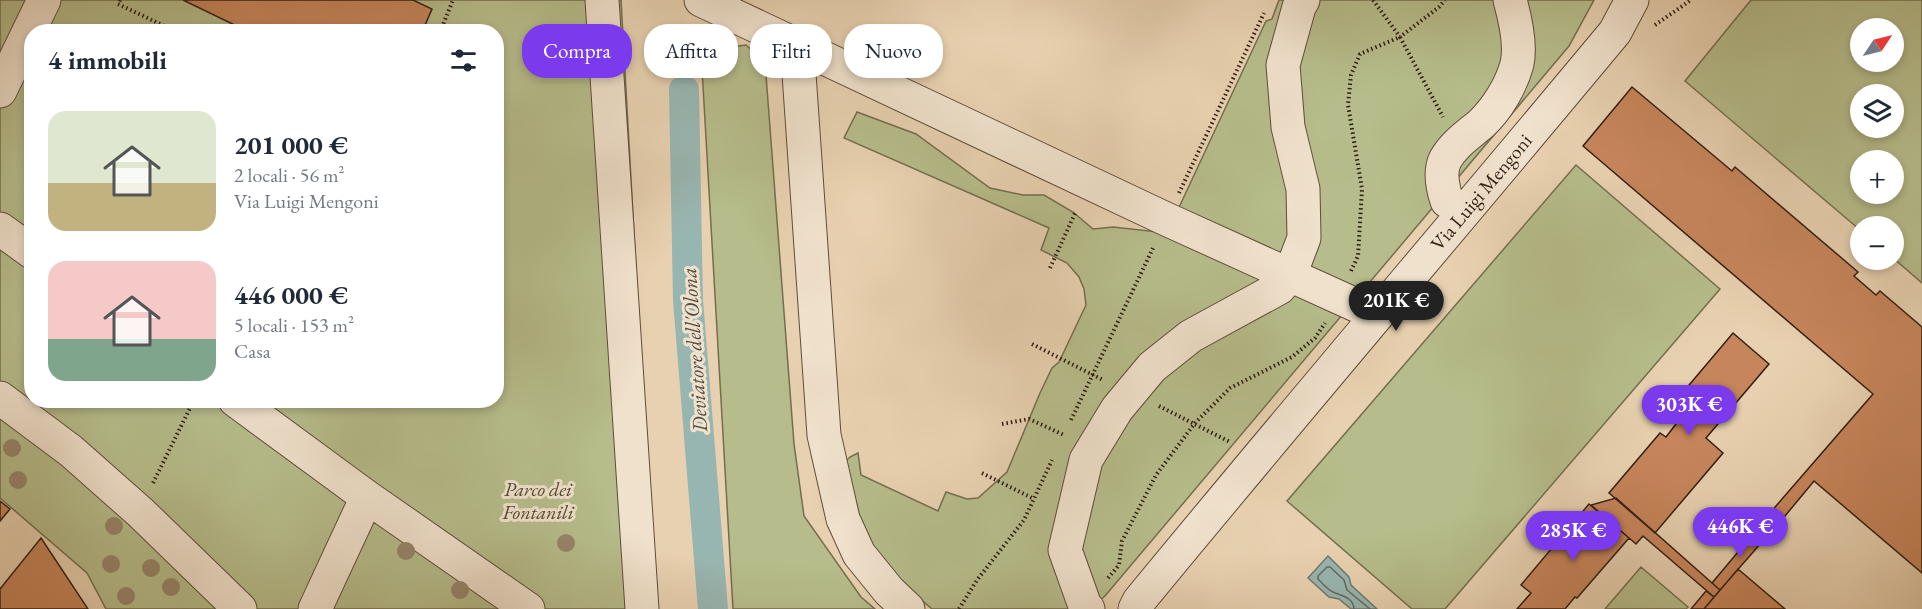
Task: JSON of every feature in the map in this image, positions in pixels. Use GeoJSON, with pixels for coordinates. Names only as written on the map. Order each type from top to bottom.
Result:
{"type":"FeatureCollection","features":[{"type":"Feature","properties":{"kind":"street"},"geometry":{"type":"LineString","coordinates":[[32,24],[44,0]]}},
{"type":"Feature","properties":{"kind":"street"},"geometry":{"type":"LineString","coordinates":[[602,0],[642,609]]}},
{"type":"Feature","properties":{"kind":"street"},"geometry":{"type":"LineString","coordinates":[[701,0],[752,24]]}},
{"type":"Feature","properties":{"kind":"street"},"geometry":{"type":"LineString","coordinates":[[1088,609],[1065,550],[1086,460],[1117,410],[1152,367],[1191,336],[1279,288],[1290,275],[1304,238],[1303,189],[1288,127],[1283,65],[1303,0]]}},
{"type":"Feature","properties":{"kind":"street"},"geometry":{"type":"LineString","coordinates":[[1447,201],[1442,184],[1445,162],[1458,143],[1483,122],[1503,96],[1517,64],[1517,25],[1510,0]]}},
{"type":"Feature","properties":{"kind":"street","name":"Via Luigi Mengoni"},"geometry":{"type":"LineString","coordinates":[[1133,606],[1615,32],[1632,0]]}},
{"type":"Feature","properties":{"kind":"street"},"geometry":{"type":"LineString","coordinates":[[1615,32],[1650,15]]}},
{"type":"Feature","properties":{"kind":"street"},"geometry":{"type":"LineString","coordinates":[[0,91],[24,41]]}},
{"type":"Feature","properties":{"kind":"street"},"geometry":{"type":"LineString","coordinates":[[832,62],[1166,219],[1358,306]]}},
{"type":"Feature","properties":{"kind":"street"},"geometry":{"type":"LineString","coordinates":[[799,78],[824,435],[843,519],[859,554],[889,591],[908,609]]}},
{"type":"Feature","properties":{"kind":"street"},"geometry":{"type":"LineString","coordinates":[[0,229],[24,246]]}},
{"type":"Feature","properties":{"kind":"street"},"geometry":{"type":"LineString","coordinates":[[0,398],[71,451],[140,512],[240,609]]}},
{"type":"Feature","properties":{"kind":"street"},"geometry":{"type":"LineString","coordinates":[[246,408],[367,497],[528,609]]}},
{"type":"Feature","properties":{"kind":"street"},"geometry":{"type":"LineString","coordinates":[[315,609],[367,497]]}},
{"type":"Feature","properties":{"kind":"path"},"geometry":{"type":"LineString","coordinates":[[120,0],[118,4],[160,24]]}},
{"type":"Feature","properties":{"kind":"path"},"geometry":{"type":"LineString","coordinates":[[443,24],[453,0]]}},
{"type":"Feature","properties":{"kind":"path"},"geometry":{"type":"LineString","coordinates":[[1373,0],[1400,37],[1458,143]]}},
{"type":"Feature","properties":{"kind":"path"},"geometry":{"type":"LineString","coordinates":[[1400,37],[1445,0]]}},
{"type":"Feature","properties":{"kind":"path"},"geometry":{"type":"LineString","coordinates":[[1650,15],[1691,0]]}},
{"type":"Feature","properties":{"kind":"path"},"geometry":{"type":"LineString","coordinates":[[1059,446],[1262,15],[1270,8]]}},
{"type":"Feature","properties":{"kind":"path"},"geometry":{"type":"LineString","coordinates":[[1050,268],[1089,183]]}},
{"type":"Feature","properties":{"kind":"path"},"geometry":{"type":"LineString","coordinates":[[140,512],[190,408]]}},
{"type":"Feature","properties":{"kind":"path"},"geometry":{"type":"LineString","coordinates":[[1002,424],[1029,419],[1064,435]]}},
{"type":"Feature","properties":{"kind":"path"},"geometry":{"type":"LineString","coordinates":[[959,609],[977,580],[1024,520],[1054,456]]}},
{"type":"Feature","properties":{"kind":"path"},"geometry":{"type":"LineString","coordinates":[[982,473],[1034,499]]}},
{"type":"Feature","properties":{"kind":"green space","name":"Parco dei Fontanili"},"geometry":{"type":"Polygon","coordinates":[[[0,0],[621,0],[622,24],[522,24],[522,78],[625,78],[655,609],[106,609],[87,573],[0,498],[0,0]]]}},
{"type":"Feature","properties":{"kind":"green space"},"geometry":{"type":"Polygon","coordinates":[[[1279,0],[1594,0],[1569,46],[1105,596],[1090,609],[932,609],[905,586],[864,534],[846,461],[858,453],[861,475],[938,511],[946,492],[967,499],[978,498],[1007,472],[1040,393],[1052,368],[1059,362],[1086,305],[1084,289],[1079,277],[1067,263],[1041,250],[1049,228],[844,138],[857,112],[916,134],[990,188],[1023,195],[1044,195],[1073,212],[1093,229],[1113,227],[1167,233],[1266,21],[1272,19],[1279,0]]]}},
{"type":"Feature","properties":{"kind":"green space"},"geometry":{"type":"Polygon","coordinates":[[[1751,0],[1922,0],[1922,283],[1904,267],[1904,216],[1850,216],[1850,221],[1685,81],[1751,0]]]}},
{"type":"Feature","properties":{"kind":"green space"},"geometry":{"type":"Polygon","coordinates":[[[746,45],[750,49],[750,78],[766,78],[794,444],[804,516],[861,597],[875,609],[733,609],[703,78],[738,78],[738,46],[746,45]]]}},
{"type":"Feature","properties":{"kind":"green space"},"geometry":{"type":"Polygon","coordinates":[[[1576,165],[1720,289],[1445,609],[1412,609],[1287,501],[1576,165]]]}},
{"type":"Feature","properties":{"kind":"green space"},"geometry":{"type":"Polygon","coordinates":[[[1641,567],[1688,607],[1686,609],[1605,609],[1641,567]]]}},
{"type":"Feature","properties":{"kind":"water"},"geometry":{"type":"Polygon","coordinates":[[[1328,556],[1349,577],[1351,585],[1377,609],[1351,609],[1339,599],[1329,597],[1308,578],[1328,556]]]}},
{"type":"Feature","properties":{"kind":"building"},"geometry":{"type":"Polygon","coordinates":[[[183,0],[413,0],[432,9],[425,24],[232,24],[183,0]]]}},
{"type":"Feature","properties":{"kind":"building"},"geometry":{"type":"Polygon","coordinates":[[[1632,87],[1732,171],[1735,167],[1850,265],[1850,270],[1858,272],[1854,276],[1876,295],[1880,291],[1922,327],[1922,573],[1814,481],[1780,522],[1769,514],[1873,394],[1583,146],[1632,87]]]}},
{"type":"Feature","properties":{"kind":"building"},"geometry":{"type":"Polygon","coordinates":[[[1733,333],[1769,364],[1706,438],[1723,453],[1655,533],[1609,493],[1660,433],[1666,437],[1679,420],[1668,410],[1733,333]]]}},
{"type":"Feature","properties":{"kind":"building"},"geometry":{"type":"Polygon","coordinates":[[[1616,498],[1720,590],[1714,597],[1643,536],[1636,544],[1591,505],[1616,498]]]}},
{"type":"Feature","properties":{"kind":"building"},"geometry":{"type":"Polygon","coordinates":[[[0,501],[10,509],[0,521],[0,501]]]}},
{"type":"Feature","properties":{"kind":"building"},"geometry":{"type":"Polygon","coordinates":[[[1589,504],[1629,538],[1565,609],[1517,609],[1531,593],[1521,585],[1589,504]]]}},
{"type":"Feature","properties":{"kind":"building"},"geometry":{"type":"Polygon","coordinates":[[[1759,527],[1768,535],[1720,590],[1712,583],[1759,527]]]}},
{"type":"Feature","properties":{"kind":"building"},"geometry":{"type":"Polygon","coordinates":[[[41,538],[88,609],[0,609],[0,589],[41,538]]]}},
{"type":"Feature","properties":{"kind":"building"},"geometry":{"type":"Polygon","coordinates":[[[1738,569],[1785,609],[1704,609],[1738,569]]]}},
{"type":"Feature","properties":{"kind":"building"},"geometry":{"type":"Polygon","coordinates":[[[1706,591],[1714,597],[1704,609],[1691,609],[1706,591]]]}},
{"type":"Feature","properties":{"kind":"waterway","name":"Deviatore dell'Olona"},"geometry":{"type":"LineString","coordinates":[[684,90],[688,300],[713,609]]}}]}
